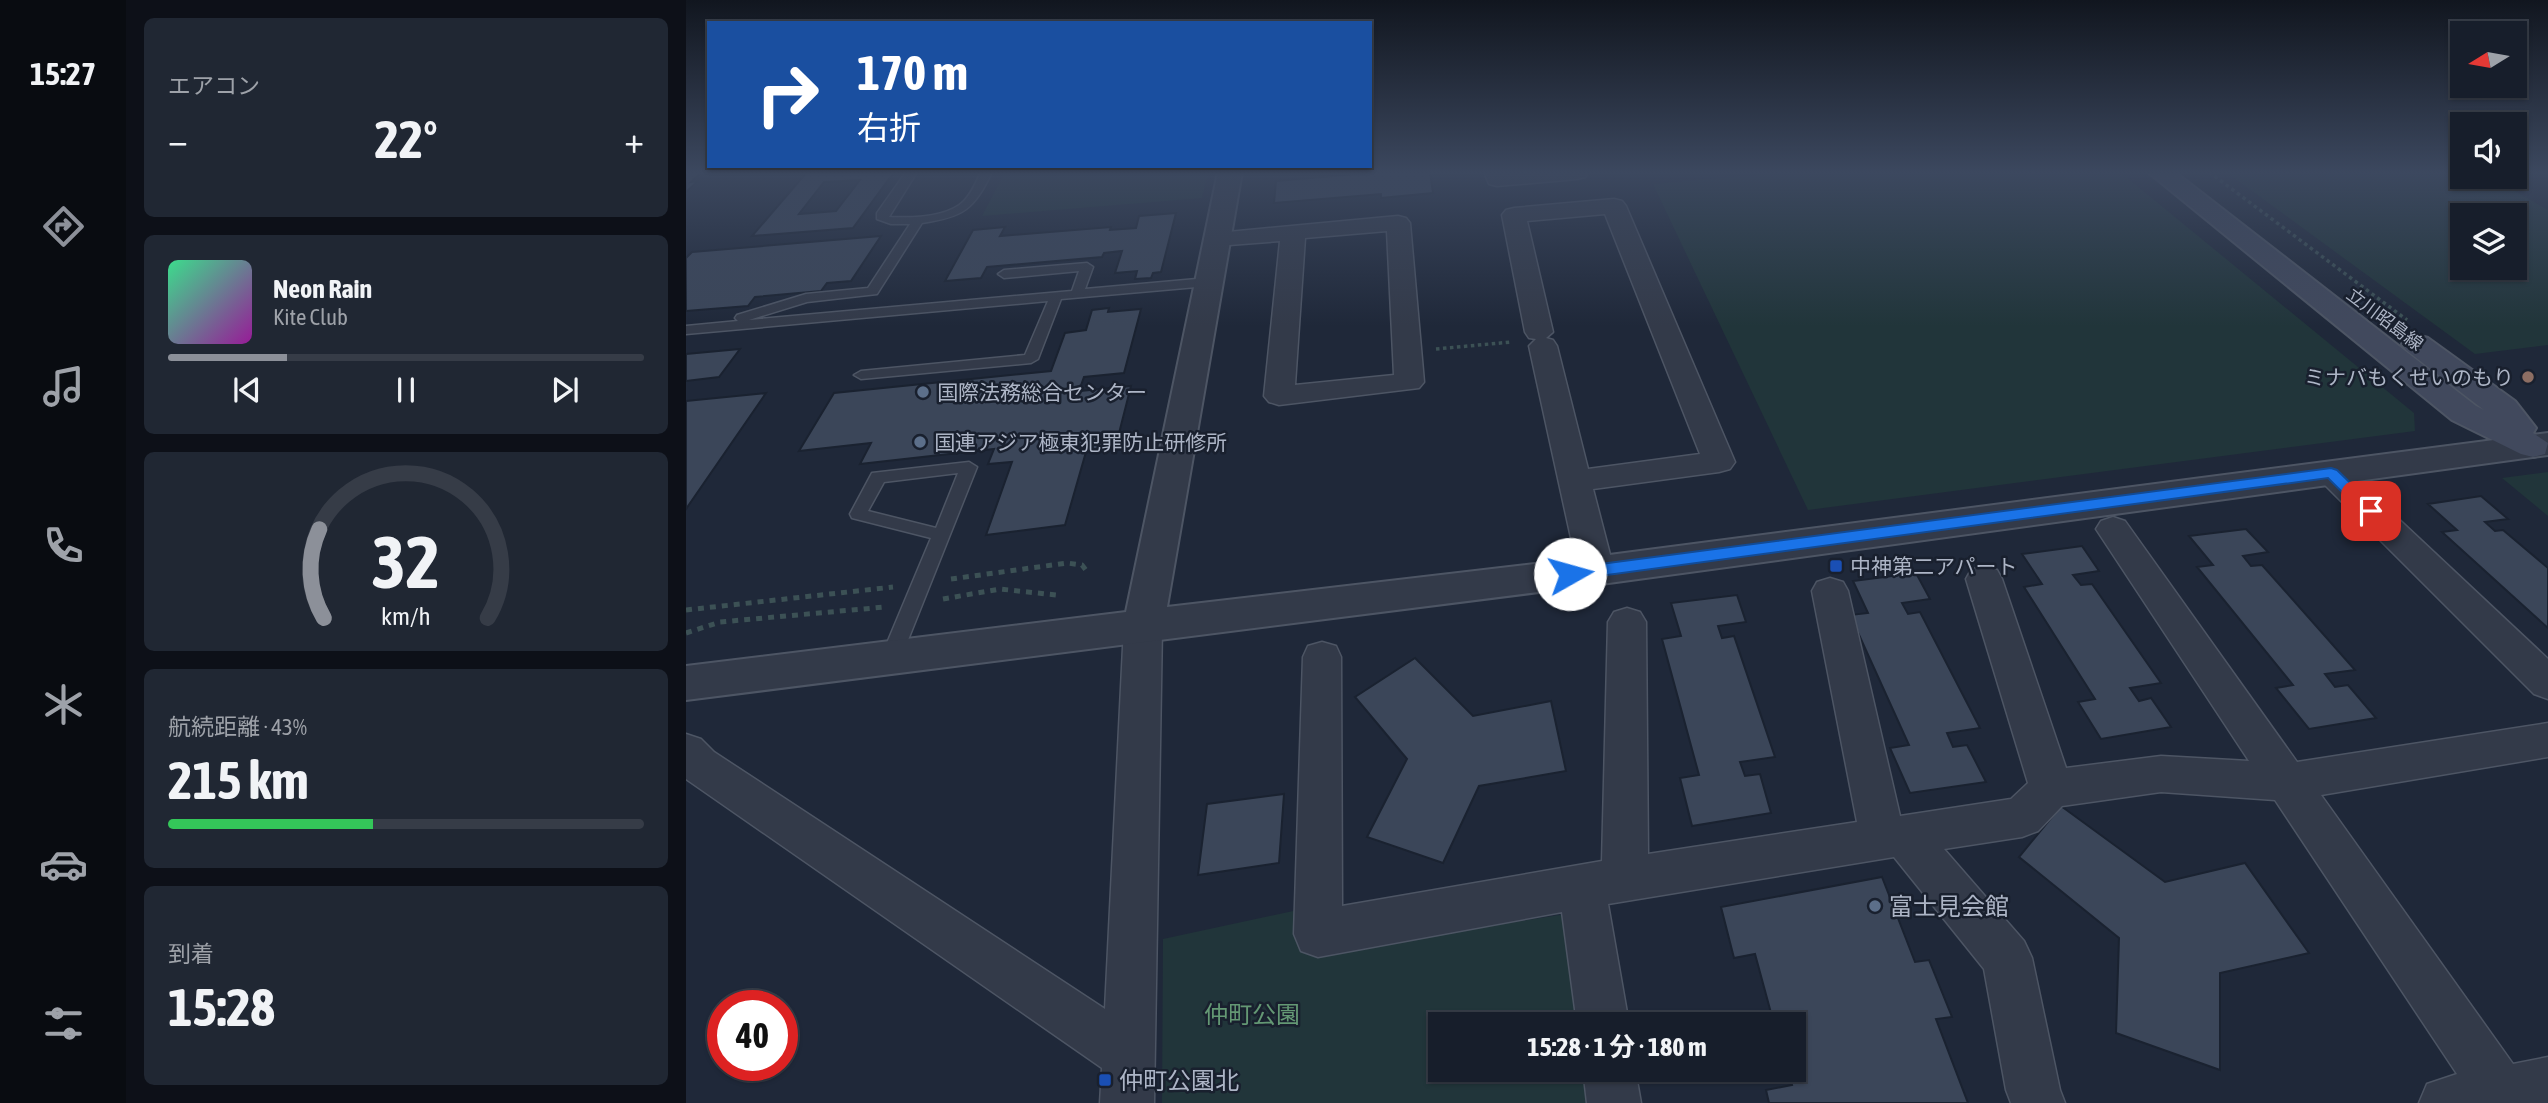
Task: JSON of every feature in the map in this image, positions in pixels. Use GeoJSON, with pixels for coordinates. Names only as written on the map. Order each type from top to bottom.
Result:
{"type":"FeatureCollection","features":[{"type":"Feature","properties":{"kind":"main road","name":"立川昭島線"},"geometry":{"type":"LineString","coordinates":[[2225,223],[2463,413],[2541,445]]}},
{"type":"Feature","properties":{"kind":"main road","name":"立川昭島線"},"geometry":{"type":"LineString","coordinates":[[2260,223],[2502,408],[2541,445]]}},
{"type":"Feature","properties":{"kind":"street"},"geometry":{"type":"LineString","coordinates":[[1127,1103],[1143,627],[1219,223]]}},
{"type":"Feature","properties":{"kind":"street"},"geometry":{"type":"LineString","coordinates":[[1216,239],[1392,223]]}},
{"type":"Feature","properties":{"kind":"street"},"geometry":{"type":"LineString","coordinates":[[1293,232],[1279,396],[1409,382],[1398,223]]}},
{"type":"Feature","properties":{"kind":"street"},"geometry":{"type":"LineString","coordinates":[[1516,223],[1537,339],[1596,570]]}},
{"type":"Feature","properties":{"kind":"street"},"geometry":{"type":"LineString","coordinates":[[1575,481],[1719,463],[1622,223]]}},
{"type":"Feature","properties":{"kind":"street"},"geometry":{"type":"LineString","coordinates":[[686,683],[892,654],[1143,627],[1596,570],[2541,445]]}},
{"type":"Feature","properties":{"kind":"street"},"geometry":{"type":"LineString","coordinates":[[2331,473],[2548,683]]}},
{"type":"Feature","properties":{"kind":"street"},"geometry":{"type":"LineString","coordinates":[[2113,529],[2287,782],[2524,1088],[2446,1103]]}},
{"type":"Feature","properties":{"kind":"street"},"geometry":{"type":"LineString","coordinates":[[1984,579],[2051,789]]}},
{"type":"Feature","properties":{"kind":"street"},"geometry":{"type":"LineString","coordinates":[[1830,591],[1893,837],[2007,958],[2033,1090],[2038,1103]]}},
{"type":"Feature","properties":{"kind":"street"},"geometry":{"type":"LineString","coordinates":[[1602,1012],[1604,883],[1627,622]]}},
{"type":"Feature","properties":{"kind":"street"},"geometry":{"type":"LineString","coordinates":[[1322,657],[1318,933],[1604,883],[2022,817],[2051,789],[2161,774],[2287,782],[2548,740]]}},
{"type":"Feature","properties":{"kind":"street"},"geometry":{"type":"LineString","coordinates":[[690,764],[1128,1055]]}},
{"type":"Feature","properties":{"kind":"street"},"geometry":{"type":"LineString","coordinates":[[1611,1082],[1614,1103]]}},
{"type":"Feature","properties":{"kind":"lane"},"geometry":{"type":"LineString","coordinates":[[709,328],[806,298],[872,291],[916,223]]}},
{"type":"Feature","properties":{"kind":"lane"},"geometry":{"type":"LineString","coordinates":[[1004,274],[1087,267],[1077,294]]}},
{"type":"Feature","properties":{"kind":"lane"},"geometry":{"type":"LineString","coordinates":[[686,330],[1208,282]]}},
{"type":"Feature","properties":{"kind":"lane"},"geometry":{"type":"LineString","coordinates":[[861,375],[1031,359],[1056,296]]}},
{"type":"Feature","properties":{"kind":"lane"},"geometry":{"type":"LineString","coordinates":[[892,654],[941,535],[969,467],[877,477],[858,514],[941,535]]}},
{"type":"Feature","properties":{"kind":"path"},"geometry":{"type":"LineString","coordinates":[[2278,223],[2408,320]]}},
{"type":"Feature","properties":{"kind":"path"},"geometry":{"type":"LineString","coordinates":[[1407,352],[1537,339]]}},
{"type":"Feature","properties":{"kind":"path"},"geometry":{"type":"LineString","coordinates":[[686,633],[720,622],[837,613],[1000,589],[1056,594]]}},
{"type":"Feature","properties":{"kind":"green space"},"geometry":{"type":"Polygon","coordinates":[[[1672,223],[2183,223],[2414,413],[2415,431],[1808,510],[1672,223]]]}},
{"type":"Feature","properties":{"kind":"green space"},"geometry":{"type":"Polygon","coordinates":[[[2296,223],[2450,223],[2450,280],[2527,280],[2527,223],[2548,223],[2548,345],[2475,354],[2296,223]]]}},
{"type":"Feature","properties":{"kind":"green space"},"geometry":{"type":"Polygon","coordinates":[[[2548,472],[2548,516],[2502,478],[2548,472]]]}},
{"type":"Feature","properties":{"kind":"green space","name":"仲町公園"},"geometry":{"type":"Polygon","coordinates":[[[1298,910],[1325,951],[1573,913],[1587,1012],[1428,1012],[1428,1082],[1598,1082],[1601,1103],[1162,1103],[1163,939],[1298,910]]]}},
{"type":"Feature","properties":{"kind":"building"},"geometry":{"type":"Polygon","coordinates":[[[763,223],[856,223],[853,228],[752,236],[763,223]]]}},
{"type":"Feature","properties":{"kind":"building"},"geometry":{"type":"Polygon","coordinates":[[[1137,223],[1173,223],[1161,272],[1153,273],[1151,278],[1135,279],[1137,271],[1115,273],[1122,251],[1104,253],[1102,257],[987,267],[981,278],[945,281],[973,230],[1005,227],[1000,236],[1111,227],[1110,230],[1136,228],[1137,223]]]}},
{"type":"Feature","properties":{"kind":"building"},"geometry":{"type":"Polygon","coordinates":[[[881,236],[851,281],[827,283],[821,291],[755,297],[748,306],[686,311],[686,258],[692,252],[881,236]]]}},
{"type":"Feature","properties":{"kind":"building"},"geometry":{"type":"Polygon","coordinates":[[[1109,308],[1108,312],[1141,309],[1124,373],[1084,377],[1079,391],[1131,386],[1115,449],[1086,452],[1065,525],[986,535],[1012,462],[988,464],[994,449],[860,464],[871,443],[799,451],[834,393],[1051,371],[1065,333],[1086,330],[1092,310],[1109,308]]]}},
{"type":"Feature","properties":{"kind":"building"},"geometry":{"type":"Polygon","coordinates":[[[740,349],[719,377],[686,381],[686,354],[740,349]]]}},
{"type":"Feature","properties":{"kind":"building"},"geometry":{"type":"Polygon","coordinates":[[[766,393],[686,509],[686,401],[766,393]]]}},
{"type":"Feature","properties":{"kind":"building"},"geometry":{"type":"Polygon","coordinates":[[[2481,496],[2508,519],[2485,522],[2495,531],[2503,530],[2548,568],[2548,628],[2442,532],[2457,530],[2428,504],[2481,496]]]}},
{"type":"Feature","properties":{"kind":"building"},"geometry":{"type":"Polygon","coordinates":[[[2246,529],[2268,552],[2243,556],[2251,566],[2262,565],[2355,670],[2325,674],[2335,687],[2348,685],[2376,718],[2309,729],[2276,688],[2293,685],[2197,567],[2213,565],[2189,536],[2246,529]]]}},
{"type":"Feature","properties":{"kind":"building"},"geometry":{"type":"Polygon","coordinates":[[[2082,546],[2099,571],[2073,575],[2081,585],[2092,584],[2161,683],[2130,688],[2139,701],[2151,698],[2171,727],[2101,739],[2078,702],[2095,699],[2024,587],[2042,584],[2022,554],[2082,546]]]}},
{"type":"Feature","properties":{"kind":"building"},"geometry":{"type":"Polygon","coordinates":[[[1916,573],[1930,599],[1902,603],[1908,614],[1920,612],[1980,728],[1947,733],[1953,747],[1967,745],[1986,782],[1910,793],[1890,748],[1909,745],[1850,615],[1868,613],[1853,581],[1916,573]]]}},
{"type":"Feature","properties":{"kind":"building"},"geometry":{"type":"Polygon","coordinates":[[[1737,595],[1746,622],[1718,626],[1722,638],[1734,636],[1775,757],[1740,762],[1745,776],[1760,774],[1771,813],[1692,826],[1680,778],[1699,775],[1662,639],[1681,636],[1671,603],[1737,595]]]}},
{"type":"Feature","properties":{"kind":"building"},"geometry":{"type":"Polygon","coordinates":[[[1415,658],[1473,716],[1551,701],[1566,771],[1479,786],[1443,863],[1367,837],[1407,759],[1355,697],[1415,658]]]}},
{"type":"Feature","properties":{"kind":"building"},"geometry":{"type":"Polygon","coordinates":[[[1284,794],[1279,863],[1198,875],[1207,804],[1284,794]]]}},
{"type":"Feature","properties":{"kind":"building"},"geometry":{"type":"Polygon","coordinates":[[[2061,806],[2165,882],[2245,863],[2309,953],[2220,973],[2220,1070],[2116,1033],[2119,938],[2019,857],[2061,806]]]}},
{"type":"Feature","properties":{"kind":"building"},"geometry":{"type":"Polygon","coordinates":[[[1882,877],[1915,962],[1929,960],[1952,1017],[1936,1019],[1968,1103],[1769,1103],[1766,1090],[1792,1085],[1791,1082],[1806,1082],[1806,1012],[1771,1012],[1755,954],[1734,958],[1721,907],[1882,877]]]}},
{"type":"Feature","properties":{"kind":"place","name":"ミナバもくせいのもり"},"geometry":{"type":"Point","coordinates":[2528,377]}},
{"type":"Feature","properties":{"kind":"place","name":"国際法務総合センター"},"geometry":{"type":"Point","coordinates":[923,392]}},
{"type":"Feature","properties":{"kind":"place","name":"国連アジア極東犯罪防止研修所"},"geometry":{"type":"Point","coordinates":[920,442]}},
{"type":"Feature","properties":{"kind":"place","name":"中神第二アパート"},"geometry":{"type":"Point","coordinates":[1836,566]}},
{"type":"Feature","properties":{"kind":"place","name":"富士見会館"},"geometry":{"type":"Point","coordinates":[1875,906]}},
{"type":"Feature","properties":{"kind":"place","name":"仲町公園北"},"geometry":{"type":"Point","coordinates":[1105,1080]}},
{"type":"Feature","properties":{"kind":"route"},"geometry":{"type":"LineString","coordinates":[[1570,574],[2331,473],[2371,511]]}}]}
